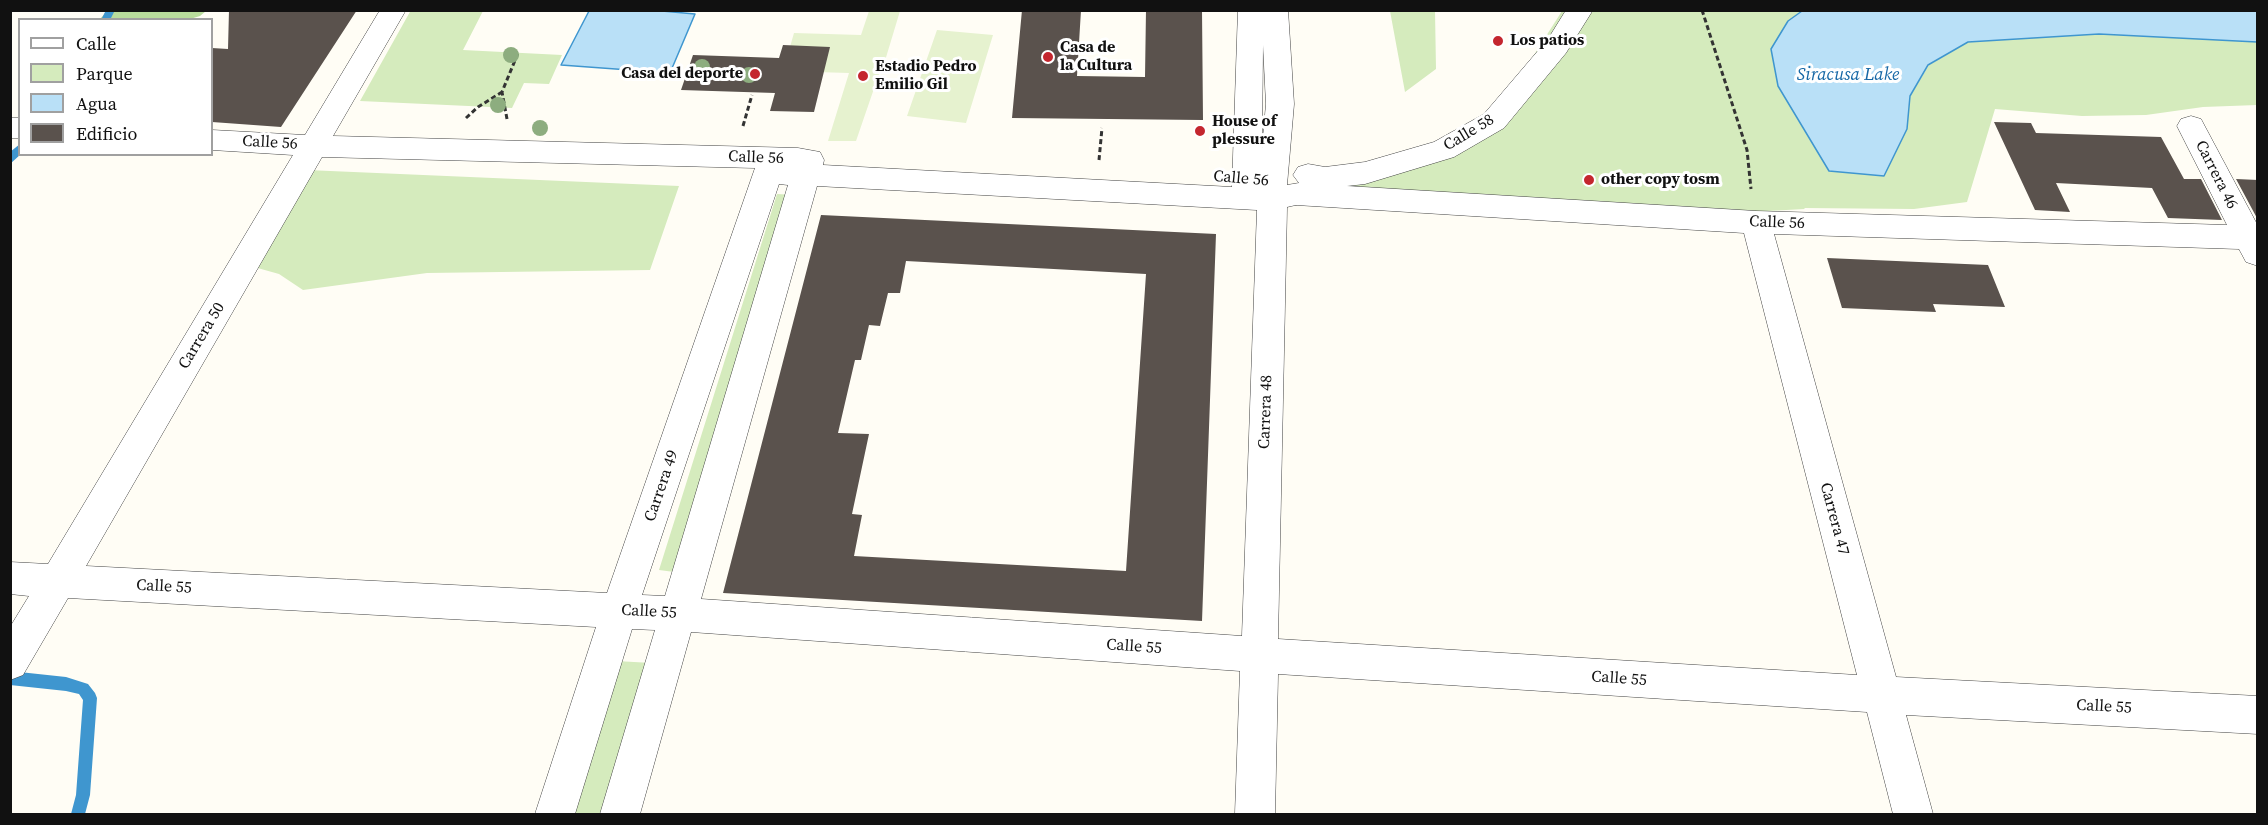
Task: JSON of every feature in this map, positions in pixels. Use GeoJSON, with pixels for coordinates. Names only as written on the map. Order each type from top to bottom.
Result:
{"type":"FeatureCollection","features":[{"type":"Feature","properties":{"kind":"street","name":"Carrera 50"},"geometry":{"type":"LineString","coordinates":[[10,662],[393,10]]}},
{"type":"Feature","properties":{"kind":"street","name":"Carrera 48"},"geometry":{"type":"LineString","coordinates":[[1251,10],[1269,182]]}},
{"type":"Feature","properties":{"kind":"street","name":"Carrera 48"},"geometry":{"type":"LineString","coordinates":[[1256,814],[1269,182],[1280,104],[1275,10]]}},
{"type":"Feature","properties":{"kind":"street","name":"Calle 58"},"geometry":{"type":"LineString","coordinates":[[1269,182],[1325,162],[1370,155],[1430,137],[1482,106],[1537,39],[1556,10]]}},
{"type":"Feature","properties":{"kind":"street","name":"Calle 58"},"geometry":{"type":"LineString","coordinates":[[1269,182],[1365,173],[1444,150],[1494,121],[1557,46],[1580,10]]}},
{"type":"Feature","properties":{"kind":"street","name":"Carrera 46"},"geometry":{"type":"LineString","coordinates":[[2191,126],[2254,244]]}},
{"type":"Feature","properties":{"kind":"street","name":"Calle 56"},"geometry":{"type":"LineString","coordinates":[[213,140],[771,166],[1269,182],[1755,222],[2254,244]]}},
{"type":"Feature","properties":{"kind":"street","name":"Carrera 49"},"geometry":{"type":"LineString","coordinates":[[555,814],[619,611],[771,166]]}},
{"type":"Feature","properties":{"kind":"street"},"geometry":{"type":"LineString","coordinates":[[620,814],[809,166]]}},
{"type":"Feature","properties":{"kind":"street","name":"Carrera 47"},"geometry":{"type":"LineString","coordinates":[[1755,222],[1912,814]]}},
{"type":"Feature","properties":{"kind":"street","name":"Calle 55"},"geometry":{"type":"LineString","coordinates":[[10,578],[677,614],[1259,656],[1881,695],[2258,715]]}},
{"type":"Feature","properties":{"kind":"path"},"geometry":{"type":"LineString","coordinates":[[1702,10],[1747,150],[1755,222]]}},
{"type":"Feature","properties":{"kind":"path"},"geometry":{"type":"LineString","coordinates":[[508,121],[502,92],[518,53]]}},
{"type":"Feature","properties":{"kind":"path"},"geometry":{"type":"LineString","coordinates":[[464,120],[478,107],[502,92]]}},
{"type":"Feature","properties":{"kind":"path"},"geometry":{"type":"LineString","coordinates":[[740,135],[752,95]]}},
{"type":"Feature","properties":{"kind":"path"},"geometry":{"type":"LineString","coordinates":[[1099,160],[1102,128]]}},
{"type":"Feature","properties":{"kind":"green space"},"geometry":{"type":"Polygon","coordinates":[[[108,10],[206,10],[200,16],[193,18],[101,18],[108,10]]]}},
{"type":"Feature","properties":{"kind":"green space"},"geometry":{"type":"Polygon","coordinates":[[[411,10],[483,11],[463,50],[562,55],[549,84],[524,83],[512,108],[360,101],[411,10]]]}},
{"type":"Feature","properties":{"kind":"green space"},"geometry":{"type":"Polygon","coordinates":[[[869,11],[900,11],[881,74],[879,74],[856,141],[828,141],[849,73],[783,71],[794,33],[861,35],[869,11]]]}},
{"type":"Feature","properties":{"kind":"green space"},"geometry":{"type":"Polygon","coordinates":[[[1390,11],[1435,11],[1436,69],[1405,92],[1390,11]]]}},
{"type":"Feature","properties":{"kind":"green space"},"geometry":{"type":"Polygon","coordinates":[[[1562,11],[1802,11],[1788,21],[1829,171],[1883,176],[1907,129],[1910,96],[1929,65],[1968,42],[2099,34],[2257,42],[2257,105],[2203,107],[2146,115],[2082,116],[1995,109],[1967,202],[1914,209],[1804,208],[1730,213],[1302,190],[1390,168],[1490,124],[1562,11]]]}},
{"type":"Feature","properties":{"kind":"green space"},"geometry":{"type":"Polygon","coordinates":[[[937,30],[993,35],[966,123],[907,116],[937,30]]]}},
{"type":"Feature","properties":{"kind":"green space"},"geometry":{"type":"Polygon","coordinates":[[[307,170],[679,186],[650,270],[427,273],[303,290],[279,274],[254,267],[307,170]]]}},
{"type":"Feature","properties":{"kind":"green space"},"geometry":{"type":"Polygon","coordinates":[[[777,194],[795,195],[682,573],[659,570],[777,194]]]}},
{"type":"Feature","properties":{"kind":"green space"},"geometry":{"type":"Polygon","coordinates":[[[616,661],[652,663],[609,814],[570,814],[616,661]]]}},
{"type":"Feature","properties":{"kind":"water"},"geometry":{"type":"Polygon","coordinates":[[[651,10],[695,14],[670,73],[561,65],[589,11],[651,10]]]}},
{"type":"Feature","properties":{"kind":"water","name":"Siracusa Lake"},"geometry":{"type":"Polygon","coordinates":[[[1802,11],[2257,11],[2257,42],[2099,34],[1968,42],[1928,65],[1910,96],[1907,129],[1884,176],[1829,171],[1778,86],[1771,49],[1788,21],[1802,11]]]}},
{"type":"Feature","properties":{"kind":"building"},"geometry":{"type":"Polygon","coordinates":[[[229,10],[357,10],[281,127],[213,122],[213,48],[228,49],[229,10]]]}},
{"type":"Feature","properties":{"kind":"building","name":"Casa de la Cultura"},"geometry":{"type":"Polygon","coordinates":[[[1022,10],[1081,10],[1077,76],[1145,77],[1146,10],[1202,10],[1203,120],[1012,118],[1022,10]]]}},
{"type":"Feature","properties":{"kind":"building","name":"Casa del deporte"},"geometry":{"type":"Polygon","coordinates":[[[783,45],[830,47],[814,112],[770,111],[775,93],[681,90],[693,55],[779,58],[783,45]]]}},
{"type":"Feature","properties":{"kind":"building"},"geometry":{"type":"Polygon","coordinates":[[[1994,122],[2031,123],[2036,133],[2161,137],[2184,179],[2201,179],[2222,220],[2168,218],[2152,188],[2056,183],[2070,212],[2035,210],[1994,122]]]}},
{"type":"Feature","properties":{"kind":"building"},"geometry":{"type":"Polygon","coordinates":[[[2236,179],[2258,180],[2258,220],[2236,179]]]}},
{"type":"Feature","properties":{"kind":"building"},"geometry":{"type":"Polygon","coordinates":[[[821,215],[1216,234],[1202,621],[723,593],[821,215]],[[906,261],[900,293],[888,293],[880,326],[869,325],[861,360],[855,360],[838,433],[869,434],[852,514],[862,515],[854,556],[1126,571],[1146,274],[906,261]]]}},
{"type":"Feature","properties":{"kind":"building"},"geometry":{"type":"Polygon","coordinates":[[[1827,258],[1988,265],[2005,307],[1933,304],[1936,312],[1842,308],[1827,258]]]}},
{"type":"Feature","properties":{"kind":"waterway"},"geometry":{"type":"LineString","coordinates":[[106,18],[111,10]]}},
{"type":"Feature","properties":{"kind":"waterway"},"geometry":{"type":"LineString","coordinates":[[10,160],[18,150]]}},
{"type":"Feature","properties":{"kind":"waterway"},"geometry":{"type":"LineString","coordinates":[[10,678],[66,684],[83,689],[90,698],[83,795],[78,814]]}},
{"type":"Feature","properties":{"kind":"place","name":"Los patios"},"geometry":{"type":"Point","coordinates":[1498,41]}},
{"type":"Feature","properties":{"kind":"place","name":"Casa de la Cultura"},"geometry":{"type":"Point","coordinates":[1048,57]}},
{"type":"Feature","properties":{"kind":"place","name":"Casa del deporte"},"geometry":{"type":"Point","coordinates":[755,74]}},
{"type":"Feature","properties":{"kind":"place","name":"Estadio Pedro Emilio Gil"},"geometry":{"type":"Point","coordinates":[863,76]}},
{"type":"Feature","properties":{"kind":"place","name":"House of plessure"},"geometry":{"type":"Point","coordinates":[1200,131]}},
{"type":"Feature","properties":{"kind":"place","name":"other copy tosm"},"geometry":{"type":"Point","coordinates":[1589,180]}}]}
